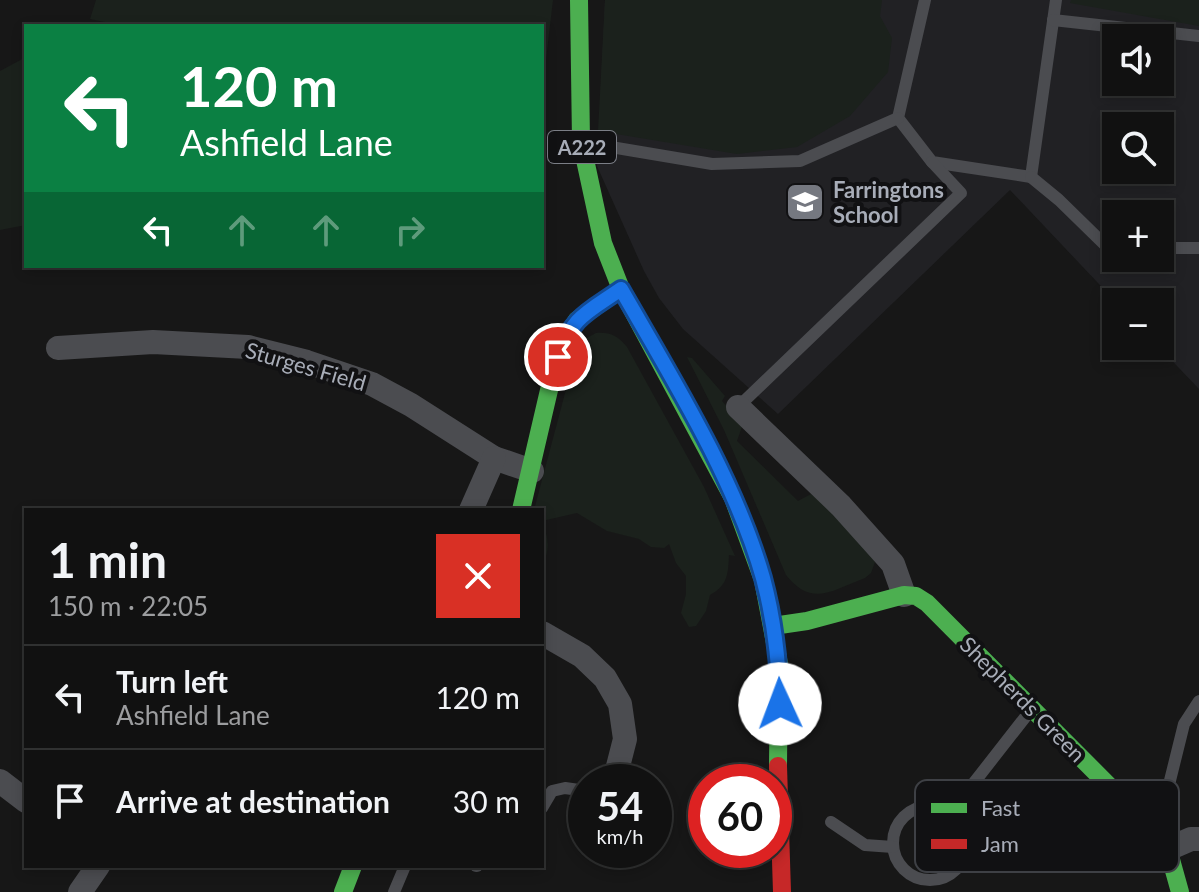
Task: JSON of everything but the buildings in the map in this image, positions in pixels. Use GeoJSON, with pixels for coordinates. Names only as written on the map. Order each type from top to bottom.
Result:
{"type":"FeatureCollection","features":[{"type":"Feature","properties":{"kind":"main road","name":"A222"},"geometry":{"type":"LineString","coordinates":[[579,0],[581,141],[603,243],[621,289],[733,498],[753,547],[773,626],[779,664],[782,892]]}},
{"type":"Feature","properties":{"kind":"main road"},"geometry":{"type":"LineString","coordinates":[[522,508],[553,373],[564,340],[577,320],[621,289]]}},
{"type":"Feature","properties":{"kind":"main road"},"geometry":{"type":"LineString","coordinates":[[773,626],[807,621],[904,595]]}},
{"type":"Feature","properties":{"kind":"main road","name":"Shepherds Green"},"geometry":{"type":"LineString","coordinates":[[904,595],[916,596],[927,603],[1102,780]]}},
{"type":"Feature","properties":{"kind":"main road"},"geometry":{"type":"LineString","coordinates":[[343,892],[352,868]]}},
{"type":"Feature","properties":{"kind":"main road"},"geometry":{"type":"LineString","coordinates":[[1173,872],[1180,892]]}},
{"type":"Feature","properties":{"kind":"street","name":"Sturges Field"},"geometry":{"type":"LineString","coordinates":[[58,348],[153,342],[248,347],[307,362],[372,384],[494,458],[532,471]]}},
{"type":"Feature","properties":{"kind":"street"},"geometry":{"type":"LineString","coordinates":[[738,407],[841,506],[893,564],[904,595]]}},
{"type":"Feature","properties":{"kind":"street"},"geometry":{"type":"LineString","coordinates":[[472,508],[494,458]]}},
{"type":"Feature","properties":{"kind":"street"},"geometry":{"type":"LineString","coordinates":[[544,634],[582,656],[605,678],[620,704],[625,739],[619,764]]}},
{"type":"Feature","properties":{"kind":"street"},"geometry":{"type":"LineString","coordinates":[[0,781],[24,799]]}},
{"type":"Feature","properties":{"kind":"street"},"geometry":{"type":"LineString","coordinates":[[1179,840],[1199,839]]}},
{"type":"Feature","properties":{"kind":"street"},"geometry":{"type":"LineString","coordinates":[[80,892],[97,868]]}},
{"type":"Feature","properties":{"kind":"lane"},"geometry":{"type":"LineString","coordinates":[[898,118],[925,0]]}},
{"type":"Feature","properties":{"kind":"lane"},"geometry":{"type":"LineString","coordinates":[[1031,177],[1056,0]]}},
{"type":"Feature","properties":{"kind":"lane"},"geometry":{"type":"LineString","coordinates":[[1053,20],[1199,36]]}},
{"type":"Feature","properties":{"kind":"lane"},"geometry":{"type":"LineString","coordinates":[[581,141],[712,164],[800,161],[898,118]]}},
{"type":"Feature","properties":{"kind":"lane"},"geometry":{"type":"LineString","coordinates":[[738,407],[961,193],[898,118]]}},
{"type":"Feature","properties":{"kind":"lane"},"geometry":{"type":"LineString","coordinates":[[932,162],[1031,177],[1102,242]]}},
{"type":"Feature","properties":{"kind":"lane"},"geometry":{"type":"LineString","coordinates":[[1174,248],[1199,248]]}},
{"type":"Feature","properties":{"kind":"lane"},"geometry":{"type":"LineString","coordinates":[[1174,780],[1184,724],[1199,701]]}},
{"type":"Feature","properties":{"kind":"lane"},"geometry":{"type":"LineString","coordinates":[[976,780],[1032,708]]}},
{"type":"Feature","properties":{"kind":"lane"},"geometry":{"type":"LineString","coordinates":[[544,805],[552,791],[568,788]]}},
{"type":"Feature","properties":{"kind":"lane"},"geometry":{"type":"LineString","coordinates":[[915,810],[896,828],[893,847],[899,865],[919,879],[942,879],[953,872]]}},
{"type":"Feature","properties":{"kind":"lane"},"geometry":{"type":"LineString","coordinates":[[831,822],[865,845],[893,847]]}},
{"type":"Feature","properties":{"kind":"lane"},"geometry":{"type":"LineString","coordinates":[[394,892],[404,868]]}},
{"type":"Feature","properties":{"kind":"shaded area"},"geometry":{"type":"Polygon","coordinates":[[[96,0],[553,0],[544,77],[544,24],[114,24],[90,19],[96,0]]]}},
{"type":"Feature","properties":{"kind":"shaded area","name":"Farringtons School"},"geometry":{"type":"Polygon","coordinates":[[[605,0],[1199,0],[1199,389],[1171,360],[1174,360],[1174,288],[1103,288],[1010,190],[778,414],[683,329],[659,298],[597,166],[605,0]]]}},
{"type":"Feature","properties":{"kind":"shaded area"},"geometry":{"type":"Polygon","coordinates":[[[605,0],[882,0],[880,16],[892,38],[888,72],[850,116],[797,147],[737,154],[598,131],[605,0]]]}},
{"type":"Feature","properties":{"kind":"shaded area"},"geometry":{"type":"Polygon","coordinates":[[[1071,0],[1199,0],[1199,26],[1070,3],[1071,0]]]}},
{"type":"Feature","properties":{"kind":"shaded area"},"geometry":{"type":"Polygon","coordinates":[[[24,58],[24,225],[0,230],[0,71],[24,58]]]}},
{"type":"Feature","properties":{"kind":"shaded area"},"geometry":{"type":"Polygon","coordinates":[[[596,333],[605,333],[627,347],[704,487],[735,556],[729,555],[724,583],[710,595],[706,611],[696,626],[689,627],[681,613],[686,594],[686,576],[676,563],[669,544],[664,548],[651,547],[639,539],[607,531],[577,513],[544,521],[544,508],[535,508],[577,348],[583,340],[596,333]]]}},
{"type":"Feature","properties":{"kind":"shaded area"},"geometry":{"type":"Polygon","coordinates":[[[687,357],[692,358],[725,396],[722,401],[743,424],[737,441],[798,501],[811,494],[818,499],[871,554],[875,562],[871,573],[865,578],[832,591],[814,594],[796,585],[786,575],[724,430],[687,357]]]}},
{"type":"Feature","properties":{"kind":"shaded area"},"geometry":{"type":"Polygon","coordinates":[[[544,526],[548,543],[544,561],[544,526]]]}},
{"type":"Feature","properties":{"kind":"traffic: fast"},"geometry":{"type":"LineString","coordinates":[[579,0],[581,141],[603,243],[621,289],[733,498],[763,580],[779,664],[778,764]]}},
{"type":"Feature","properties":{"kind":"traffic: fast"},"geometry":{"type":"LineString","coordinates":[[521,508],[553,373],[564,340],[577,320],[621,289]]}},
{"type":"Feature","properties":{"kind":"traffic: fast"},"geometry":{"type":"LineString","coordinates":[[773,626],[807,621],[904,595],[916,596],[927,603],[1103,780]]}},
{"type":"Feature","properties":{"kind":"traffic: fast"},"geometry":{"type":"LineString","coordinates":[[343,892],[352,868]]}},
{"type":"Feature","properties":{"kind":"traffic: fast"},"geometry":{"type":"LineString","coordinates":[[1174,872],[1180,892]]}},
{"type":"Feature","properties":{"kind":"traffic: jam"},"geometry":{"type":"LineString","coordinates":[[781,868],[782,892]]}},
{"type":"Feature","properties":{"kind":"place","name":"Farringtons School"},"geometry":{"type":"Point","coordinates":[805,202]}},
{"type":"Feature","properties":{"kind":"route"},"geometry":{"type":"LineString","coordinates":[[558,357],[564,340],[577,320],[621,289],[702,436],[744,522],[763,580],[773,626],[779,664],[780,704]]}}]}
